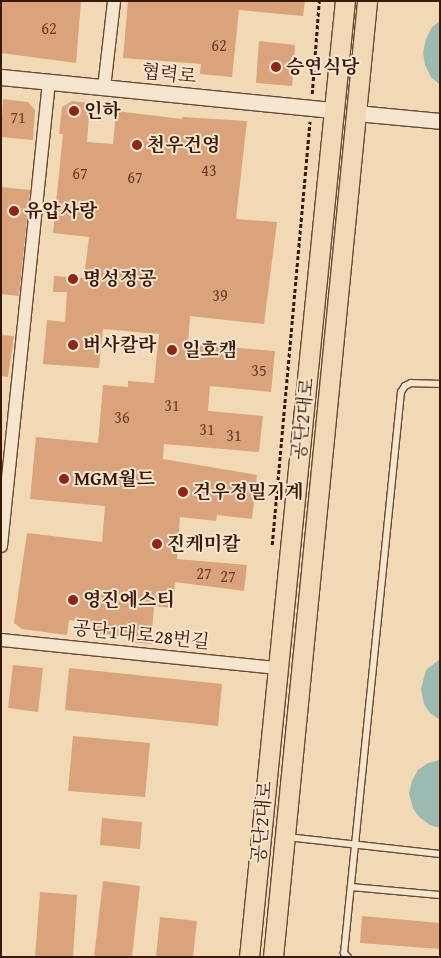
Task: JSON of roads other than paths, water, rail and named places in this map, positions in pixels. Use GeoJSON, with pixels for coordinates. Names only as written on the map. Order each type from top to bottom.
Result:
{"type":"FeatureCollection","features":[{"type":"Feature","properties":{"kind":"main road","name":"공단2대로"},"geometry":{"type":"LineString","coordinates":[[249,957],[345,1]]}},
{"type":"Feature","properties":{"kind":"main road","name":"공단2대로"},"geometry":{"type":"LineString","coordinates":[[274,957],[367,1]]}},
{"type":"Feature","properties":{"kind":"main road"},"geometry":{"type":"LineString","coordinates":[[334,110],[356,113]]}},
{"type":"Feature","properties":{"kind":"main road"},"geometry":{"type":"LineString","coordinates":[[277,668],[301,670]]}},
{"type":"Feature","properties":{"kind":"street"},"geometry":{"type":"LineString","coordinates":[[104,88],[114,1]]}},
{"type":"Feature","properties":{"kind":"street","name":"협력로"},"geometry":{"type":"LineString","coordinates":[[1,77],[334,110]]}},
{"type":"Feature","properties":{"kind":"street"},"geometry":{"type":"LineString","coordinates":[[1,546],[49,82]]}},
{"type":"Feature","properties":{"kind":"street"},"geometry":{"type":"LineString","coordinates":[[356,113],[440,121]]}},
{"type":"Feature","properties":{"kind":"street","name":"공단1대로28번길"},"geometry":{"type":"LineString","coordinates":[[1,640],[277,668]]}},
{"type":"Feature","properties":{"kind":"lane"},"geometry":{"type":"LineString","coordinates":[[348,957],[344,952],[401,392],[411,382],[440,384]]}},
{"type":"Feature","properties":{"kind":"lane"},"geometry":{"type":"LineString","coordinates":[[285,837],[440,854]]}},
{"type":"Feature","properties":{"kind":"lane"},"geometry":{"type":"LineString","coordinates":[[351,887],[440,895]]}},
{"type":"Feature","properties":{"kind":"water"},"geometry":{"type":"Polygon","coordinates":[[[440,21],[440,85],[431,77],[425,65],[423,52],[426,39],[432,27],[440,21]]]}},
{"type":"Feature","properties":{"kind":"water"},"geometry":{"type":"Polygon","coordinates":[[[440,659],[440,720],[430,713],[424,704],[421,689],[426,670],[440,659]]]}},
{"type":"Feature","properties":{"kind":"water"},"geometry":{"type":"Polygon","coordinates":[[[440,760],[440,828],[430,825],[419,817],[413,808],[409,793],[412,781],[418,770],[428,763],[440,760]]]}},
{"type":"Feature","properties":{"kind":"place","name":"승연식당"},"geometry":{"type":"Point","coordinates":[276,67]}},
{"type":"Feature","properties":{"kind":"place","name":"인하"},"geometry":{"type":"Point","coordinates":[74,111]}},
{"type":"Feature","properties":{"kind":"place","name":"천우건영"},"geometry":{"type":"Point","coordinates":[137,145]}},
{"type":"Feature","properties":{"kind":"place","name":"유압사랑"},"geometry":{"type":"Point","coordinates":[14,211]}},
{"type":"Feature","properties":{"kind":"place","name":"명성정공"},"geometry":{"type":"Point","coordinates":[73,279]}},
{"type":"Feature","properties":{"kind":"place","name":"버사칼라"},"geometry":{"type":"Point","coordinates":[73,345]}},
{"type":"Feature","properties":{"kind":"place","name":"일호캠"},"geometry":{"type":"Point","coordinates":[172,350]}},
{"type":"Feature","properties":{"kind":"place","name":"MGM월드"},"geometry":{"type":"Point","coordinates":[64,479]}},
{"type":"Feature","properties":{"kind":"place","name":"건우정밀기계"},"geometry":{"type":"Point","coordinates":[183,492]}},
{"type":"Feature","properties":{"kind":"place","name":"진케미칼"},"geometry":{"type":"Point","coordinates":[157,544]}},
{"type":"Feature","properties":{"kind":"place","name":"영진에스티"},"geometry":{"type":"Point","coordinates":[73,600]}}]}
